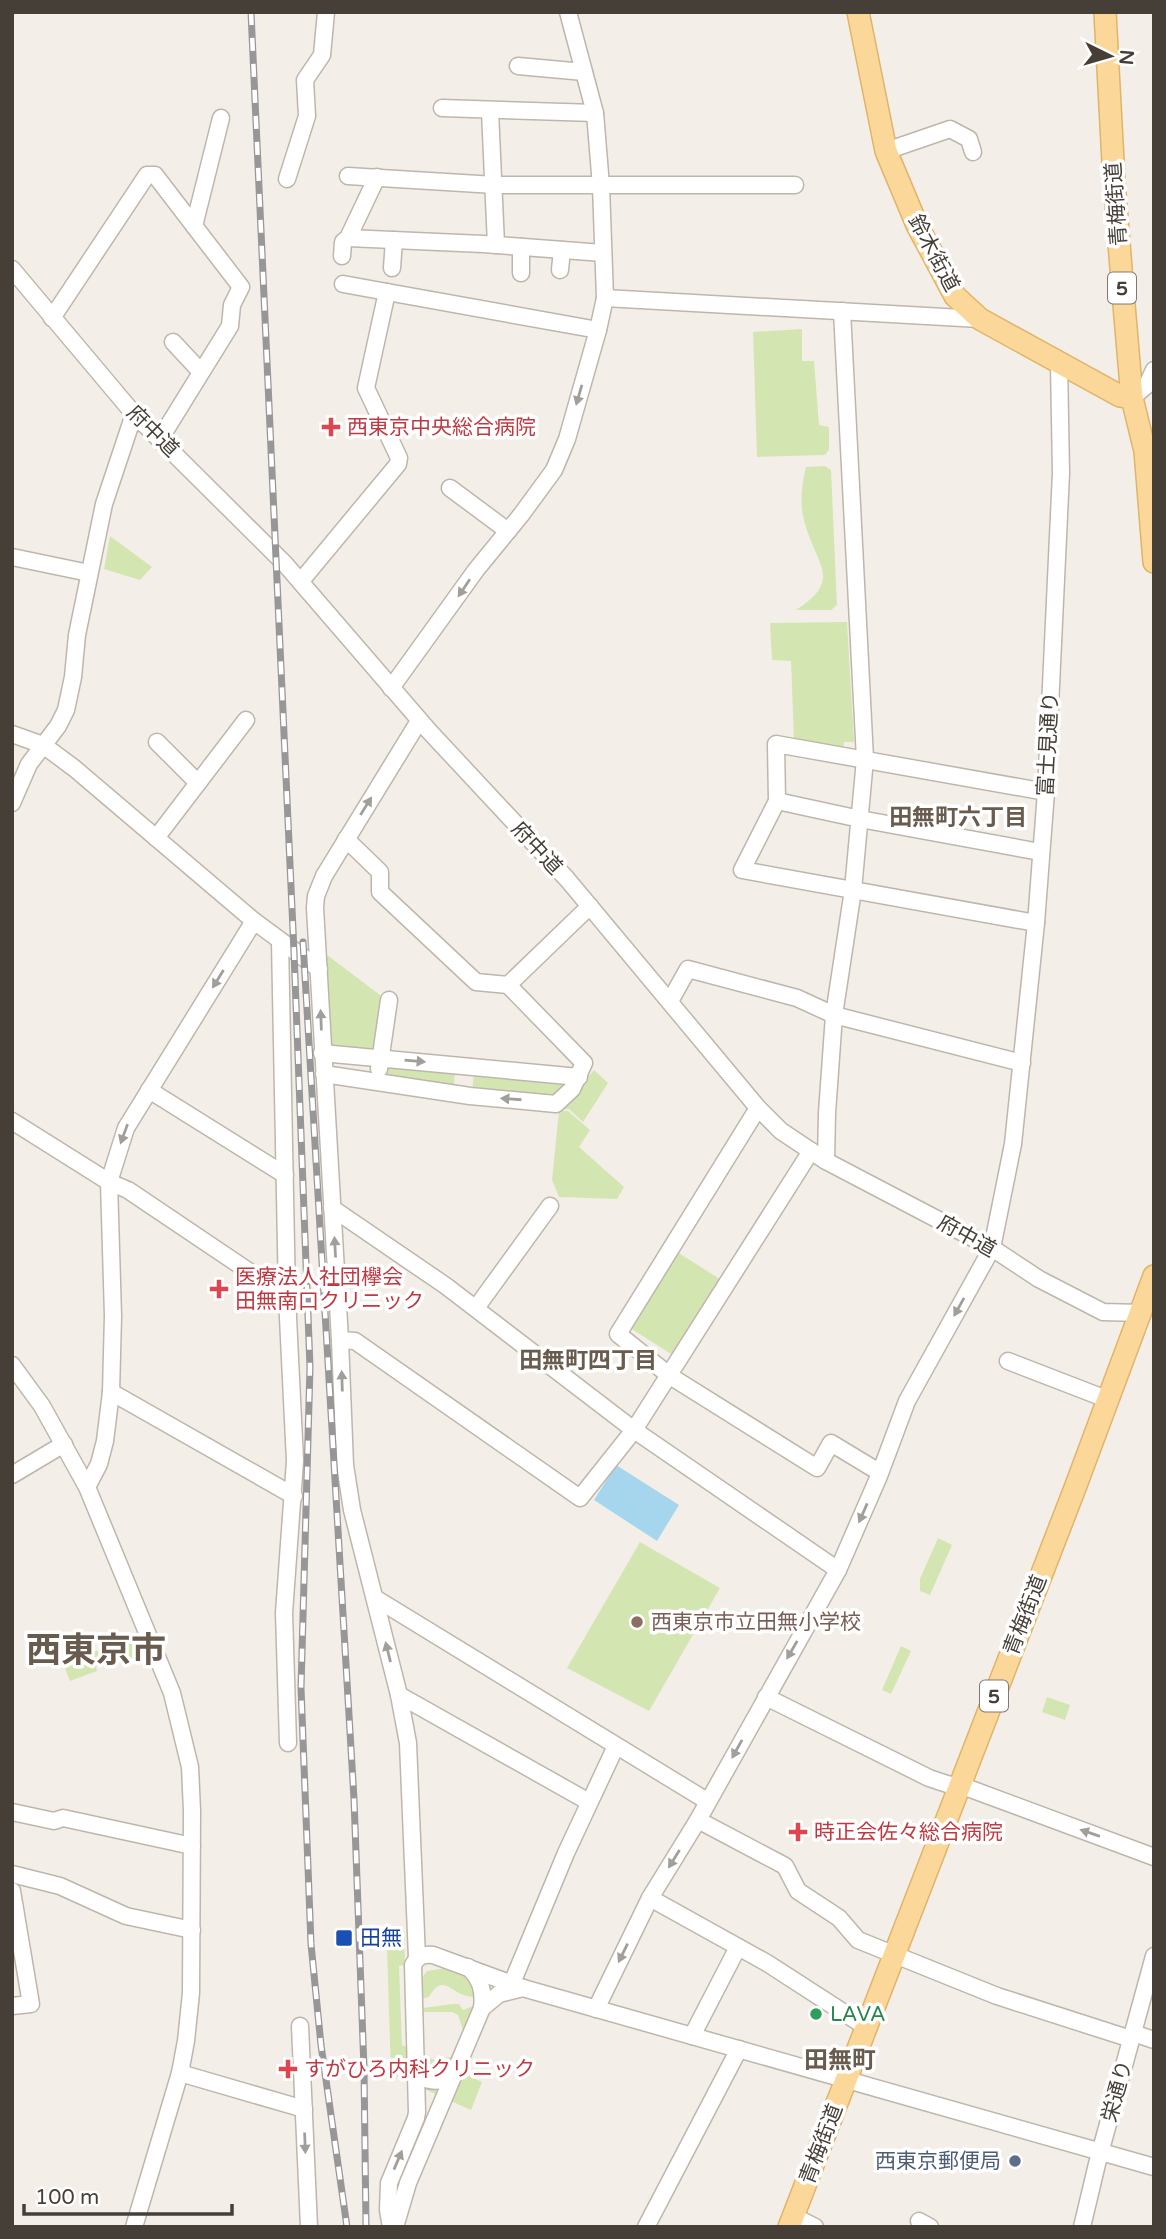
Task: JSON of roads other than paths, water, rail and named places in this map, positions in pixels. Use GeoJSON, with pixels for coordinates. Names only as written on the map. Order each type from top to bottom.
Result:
{"type":"FeatureCollection","features":[{"type":"Feature","properties":{"kind":"main road","name":"鈴木街道"},"geometry":{"type":"LineString","coordinates":[[858,12],[879,126],[887,151],[917,225],[955,296],[980,319],[1120,396],[1132,398]]}},
{"type":"Feature","properties":{"kind":"main road","name":"青梅街道"},"geometry":{"type":"LineString","coordinates":[[1105,12],[1114,181],[1132,398],[1146,451],[1154,562]]}},
{"type":"Feature","properties":{"kind":"main road","name":"青梅街道"},"geometry":{"type":"LineString","coordinates":[[791,2221],[1152,1285]]}},
{"type":"Feature","properties":{"kind":"street"},"geometry":{"type":"LineString","coordinates":[[287,179],[307,117],[305,80],[322,55],[326,12]]}},
{"type":"Feature","properties":{"kind":"street"},"geometry":{"type":"LineString","coordinates":[[391,688],[476,570],[554,470],[567,439],[598,330],[605,298],[595,113],[568,12]]}},
{"type":"Feature","properties":{"kind":"street"},"geometry":{"type":"LineString","coordinates":[[517,66],[584,72]]}},
{"type":"Feature","properties":{"kind":"street"},"geometry":{"type":"LineString","coordinates":[[442,108],[595,113]]}},
{"type":"Feature","properties":{"kind":"street"},"geometry":{"type":"LineString","coordinates":[[490,111],[496,245]]}},
{"type":"Feature","properties":{"kind":"street"},"geometry":{"type":"LineString","coordinates":[[194,226],[221,118]]}},
{"type":"Feature","properties":{"kind":"street"},"geometry":{"type":"LineString","coordinates":[[887,151],[950,129],[969,139],[972,152]]}},
{"type":"Feature","properties":{"kind":"street"},"geometry":{"type":"LineString","coordinates":[[52,318],[147,175],[155,175],[241,287],[232,305],[230,326],[160,439]]}},
{"type":"Feature","properties":{"kind":"street"},"geometry":{"type":"LineString","coordinates":[[348,176],[495,185],[795,185]]}},
{"type":"Feature","properties":{"kind":"street"},"geometry":{"type":"LineString","coordinates":[[342,256],[343,242],[348,238],[377,177]]}},
{"type":"Feature","properties":{"kind":"street"},"geometry":{"type":"LineString","coordinates":[[348,238],[603,253]]}},
{"type":"Feature","properties":{"kind":"street"},"geometry":{"type":"LineString","coordinates":[[392,268],[394,240]]}},
{"type":"Feature","properties":{"kind":"street"},"geometry":{"type":"LineString","coordinates":[[521,247],[521,274]]}},
{"type":"Feature","properties":{"kind":"street"},"geometry":{"type":"LineString","coordinates":[[560,270],[562,250]]}},
{"type":"Feature","properties":{"kind":"street","name":"府中道"},"geometry":{"type":"LineString","coordinates":[[12,269],[134,414],[300,581],[419,721],[590,906],[758,1108],[782,1131],[825,1161],[992,1248],[1039,1279],[1103,1312],[1141,1313]]}},
{"type":"Feature","properties":{"kind":"street"},"geometry":{"type":"LineString","coordinates":[[343,284],[598,330]]}},
{"type":"Feature","properties":{"kind":"street"},"geometry":{"type":"LineString","coordinates":[[300,581],[398,464],[399,458],[366,388],[387,292]]}},
{"type":"Feature","properties":{"kind":"street"},"geometry":{"type":"LineString","coordinates":[[605,298],[980,319]]}},
{"type":"Feature","properties":{"kind":"street"},"geometry":{"type":"LineString","coordinates":[[825,1161],[834,1015],[853,890],[865,759],[842,311]]}},
{"type":"Feature","properties":{"kind":"street"},"geometry":{"type":"LineString","coordinates":[[173,342],[201,372]]}},
{"type":"Feature","properties":{"kind":"street","name":"富士見通り"},"geometry":{"type":"LineString","coordinates":[[596,2009],[650,1898],[698,1820],[838,1570],[907,1401],[992,1248],[1013,1144],[1036,923],[1046,792],[1061,473],[1059,363]]}},
{"type":"Feature","properties":{"kind":"street"},"geometry":{"type":"LineString","coordinates":[[1132,398],[1147,385],[1154,370]]}},
{"type":"Feature","properties":{"kind":"street"},"geometry":{"type":"LineString","coordinates":[[12,803],[29,764],[58,726],[66,710],[73,677],[76,635],[104,504],[134,414]]}},
{"type":"Feature","properties":{"kind":"street"},"geometry":{"type":"LineString","coordinates":[[450,488],[508,531]]}},
{"type":"Feature","properties":{"kind":"street"},"geometry":{"type":"LineString","coordinates":[[12,557],[89,573]]}},
{"type":"Feature","properties":{"kind":"street"},"geometry":{"type":"LineString","coordinates":[[156,838],[246,720]]}},
{"type":"Feature","properties":{"kind":"street"},"geometry":{"type":"LineString","coordinates":[[393,2227],[388,2210],[389,2183],[416,2118],[413,1965],[417,1958],[411,1791],[408,1744],[399,1695],[352,1510],[345,1465],[315,908],[316,896],[324,877],[419,721]]}},
{"type":"Feature","properties":{"kind":"street"},"geometry":{"type":"LineString","coordinates":[[12,734],[43,745],[74,768],[254,921],[319,969]]}},
{"type":"Feature","properties":{"kind":"street"},"geometry":{"type":"LineString","coordinates":[[157,742],[198,783]]}},
{"type":"Feature","properties":{"kind":"street"},"geometry":{"type":"LineString","coordinates":[[1036,923],[742,870],[777,801],[776,744],[1046,792]]}},
{"type":"Feature","properties":{"kind":"street"},"geometry":{"type":"LineString","coordinates":[[777,801],[1040,852]]}},
{"type":"Feature","properties":{"kind":"street"},"geometry":{"type":"LineString","coordinates":[[324,1074],[463,1095],[556,1104],[572,1090],[584,1063],[508,985],[476,982],[380,892],[380,872],[346,839]]}},
{"type":"Feature","properties":{"kind":"street"},"geometry":{"type":"LineString","coordinates":[[508,985],[590,906]]}},
{"type":"Feature","properties":{"kind":"street"},"geometry":{"type":"LineString","coordinates":[[87,1487],[99,1464],[105,1441],[111,1392],[113,1316],[109,1182],[125,1128],[254,921]]}},
{"type":"Feature","properties":{"kind":"street"},"geometry":{"type":"LineString","coordinates":[[280,941],[294,1496],[284,1613],[288,1743]]}},
{"type":"Feature","properties":{"kind":"street"},"geometry":{"type":"LineString","coordinates":[[670,1001],[688,969],[797,998],[834,1015],[1022,1063]]}},
{"type":"Feature","properties":{"kind":"street"},"geometry":{"type":"LineString","coordinates":[[377,1081],[389,1000]]}},
{"type":"Feature","properties":{"kind":"street"},"geometry":{"type":"LineString","coordinates":[[322,1053],[579,1077]]}},
{"type":"Feature","properties":{"kind":"street"},"geometry":{"type":"LineString","coordinates":[[463,1095],[465,1065]]}},
{"type":"Feature","properties":{"kind":"street"},"geometry":{"type":"LineString","coordinates":[[149,1090],[285,1175]]}},
{"type":"Feature","properties":{"kind":"street"},"geometry":{"type":"LineString","coordinates":[[758,1108],[618,1334],[670,1376],[817,1468],[831,1443],[879,1472]]}},
{"type":"Feature","properties":{"kind":"street"},"geometry":{"type":"LineString","coordinates":[[12,1121],[109,1182],[128,1191],[287,1297]]}},
{"type":"Feature","properties":{"kind":"street"},"geometry":{"type":"LineString","coordinates":[[340,1340],[355,1340],[580,1498],[634,1430],[670,1376],[811,1151]]}},
{"type":"Feature","properties":{"kind":"street"},"geometry":{"type":"LineString","coordinates":[[476,1308],[550,1206]]}},
{"type":"Feature","properties":{"kind":"street"},"geometry":{"type":"LineString","coordinates":[[332,1208],[476,1308],[634,1430],[838,1570]]}},
{"type":"Feature","properties":{"kind":"street"},"geometry":{"type":"LineString","coordinates":[[1008,1361],[1109,1400]]}},
{"type":"Feature","properties":{"kind":"street"},"geometry":{"type":"LineString","coordinates":[[12,1365],[42,1406],[87,1487],[172,1693],[190,1767],[191,1993],[180,2073],[134,2227]]}},
{"type":"Feature","properties":{"kind":"street"},"geometry":{"type":"LineString","coordinates":[[111,1392],[294,1496]]}},
{"type":"Feature","properties":{"kind":"street"},"geometry":{"type":"LineString","coordinates":[[12,1475],[64,1444]]}},
{"type":"Feature","properties":{"kind":"street"},"geometry":{"type":"LineString","coordinates":[[375,1598],[707,1801]]}},
{"type":"Feature","properties":{"kind":"street"},"geometry":{"type":"LineString","coordinates":[[399,1695],[589,1802]]}},
{"type":"Feature","properties":{"kind":"street"},"geometry":{"type":"LineString","coordinates":[[766,1697],[929,1778],[968,1787],[1154,1857]]}},
{"type":"Feature","properties":{"kind":"street"},"geometry":{"type":"LineString","coordinates":[[482,2008],[499,1994],[518,1985],[589,1802],[616,1746]]}},
{"type":"Feature","properties":{"kind":"street"},"geometry":{"type":"LineString","coordinates":[[12,1812],[54,1821],[63,1818],[192,1846]]}},
{"type":"Feature","properties":{"kind":"street"},"geometry":{"type":"LineString","coordinates":[[698,1820],[785,1866],[798,1891],[839,1918],[858,1940],[997,1996],[1154,2040]]}},
{"type":"Feature","properties":{"kind":"street"},"geometry":{"type":"LineString","coordinates":[[12,1874],[60,1886],[126,1916],[192,1930]]}},
{"type":"Feature","properties":{"kind":"street"},"geometry":{"type":"LineString","coordinates":[[12,1891],[31,2004],[12,2006]]}},
{"type":"Feature","properties":{"kind":"street"},"geometry":{"type":"LineString","coordinates":[[650,1898],[805,1986],[866,2027]]}},
{"type":"Feature","properties":{"kind":"street"},"geometry":{"type":"LineString","coordinates":[[692,2036],[738,1947]]}},
{"type":"Feature","properties":{"kind":"street"},"geometry":{"type":"LineString","coordinates":[[417,1958],[433,1955],[596,2009],[1154,2167]]}},
{"type":"Feature","properties":{"kind":"street","name":"栄通り"},"geometry":{"type":"LineString","coordinates":[[1084,2226],[1100,2152],[1154,1956]]}},
{"type":"Feature","properties":{"kind":"street"},"geometry":{"type":"LineString","coordinates":[[393,2227],[408,2183],[482,2008],[480,1981],[468,1968]]}},
{"type":"Feature","properties":{"kind":"street"},"geometry":{"type":"LineString","coordinates":[[300,2026],[309,2227]]}},
{"type":"Feature","properties":{"kind":"street"},"geometry":{"type":"LineString","coordinates":[[646,2227],[739,2049]]}},
{"type":"Feature","properties":{"kind":"street"},"geometry":{"type":"LineString","coordinates":[[180,2073],[304,2109]]}},
{"type":"Feature","properties":{"kind":"street"},"geometry":{"type":"LineString","coordinates":[[417,2076],[430,2081],[442,2081],[453,2075]]}},
{"type":"Feature","properties":{"kind":"street"},"geometry":{"type":"LineString","coordinates":[[791,2221],[816,2227]]}},
{"type":"Feature","properties":{"kind":"water"},"geometry":{"type":"Polygon","coordinates":[[[616,1465],[679,1505],[657,1541],[594,1500],[616,1465]]]}},
{"type":"Feature","properties":{"kind":"railway"},"geometry":{"type":"LineString","coordinates":[[251,12],[310,1367],[301,1688],[311,1944],[321,2045],[347,2227]]}},
{"type":"Feature","properties":{"kind":"railway"},"geometry":{"type":"LineString","coordinates":[[303,942],[354,1799],[364,2069],[366,2227]]}},
{"type":"Feature","properties":{"kind":"place","name":"西東京中央総合病院"},"geometry":{"type":"Point","coordinates":[331,427]}},
{"type":"Feature","properties":{"kind":"place","name":"医療法人社団欅会 田無南口クリニック"},"geometry":{"type":"Point","coordinates":[219,1289]}},
{"type":"Feature","properties":{"kind":"place","name":"西東京市立田無小学校"},"geometry":{"type":"Point","coordinates":[637,1622]}},
{"type":"Feature","properties":{"kind":"place","name":"時正会佐々総合病院"},"geometry":{"type":"Point","coordinates":[798,1832]}},
{"type":"Feature","properties":{"kind":"place","name":"田無"},"geometry":{"type":"Point","coordinates":[344,1938]}},
{"type":"Feature","properties":{"kind":"place","name":"LAVA"},"geometry":{"type":"Point","coordinates":[816,2014]}},
{"type":"Feature","properties":{"kind":"place","name":"すがひろ内科クリニック"},"geometry":{"type":"Point","coordinates":[288,2069]}},
{"type":"Feature","properties":{"kind":"place","name":"西東京郵便局"},"geometry":{"type":"Point","coordinates":[1015,2161]}},
{"type":"Feature","properties":{"kind":"district","name":"田無町六丁目"},"geometry":{"type":"Point","coordinates":[958,817]}},
{"type":"Feature","properties":{"kind":"district","name":"田無町四丁目"},"geometry":{"type":"Point","coordinates":[588,1360]}},
{"type":"Feature","properties":{"kind":"district","name":"西東京市"},"geometry":{"type":"Point","coordinates":[96,1650]}},
{"type":"Feature","properties":{"kind":"district","name":"田無町"},"geometry":{"type":"Point","coordinates":[840,2060]}}]}
